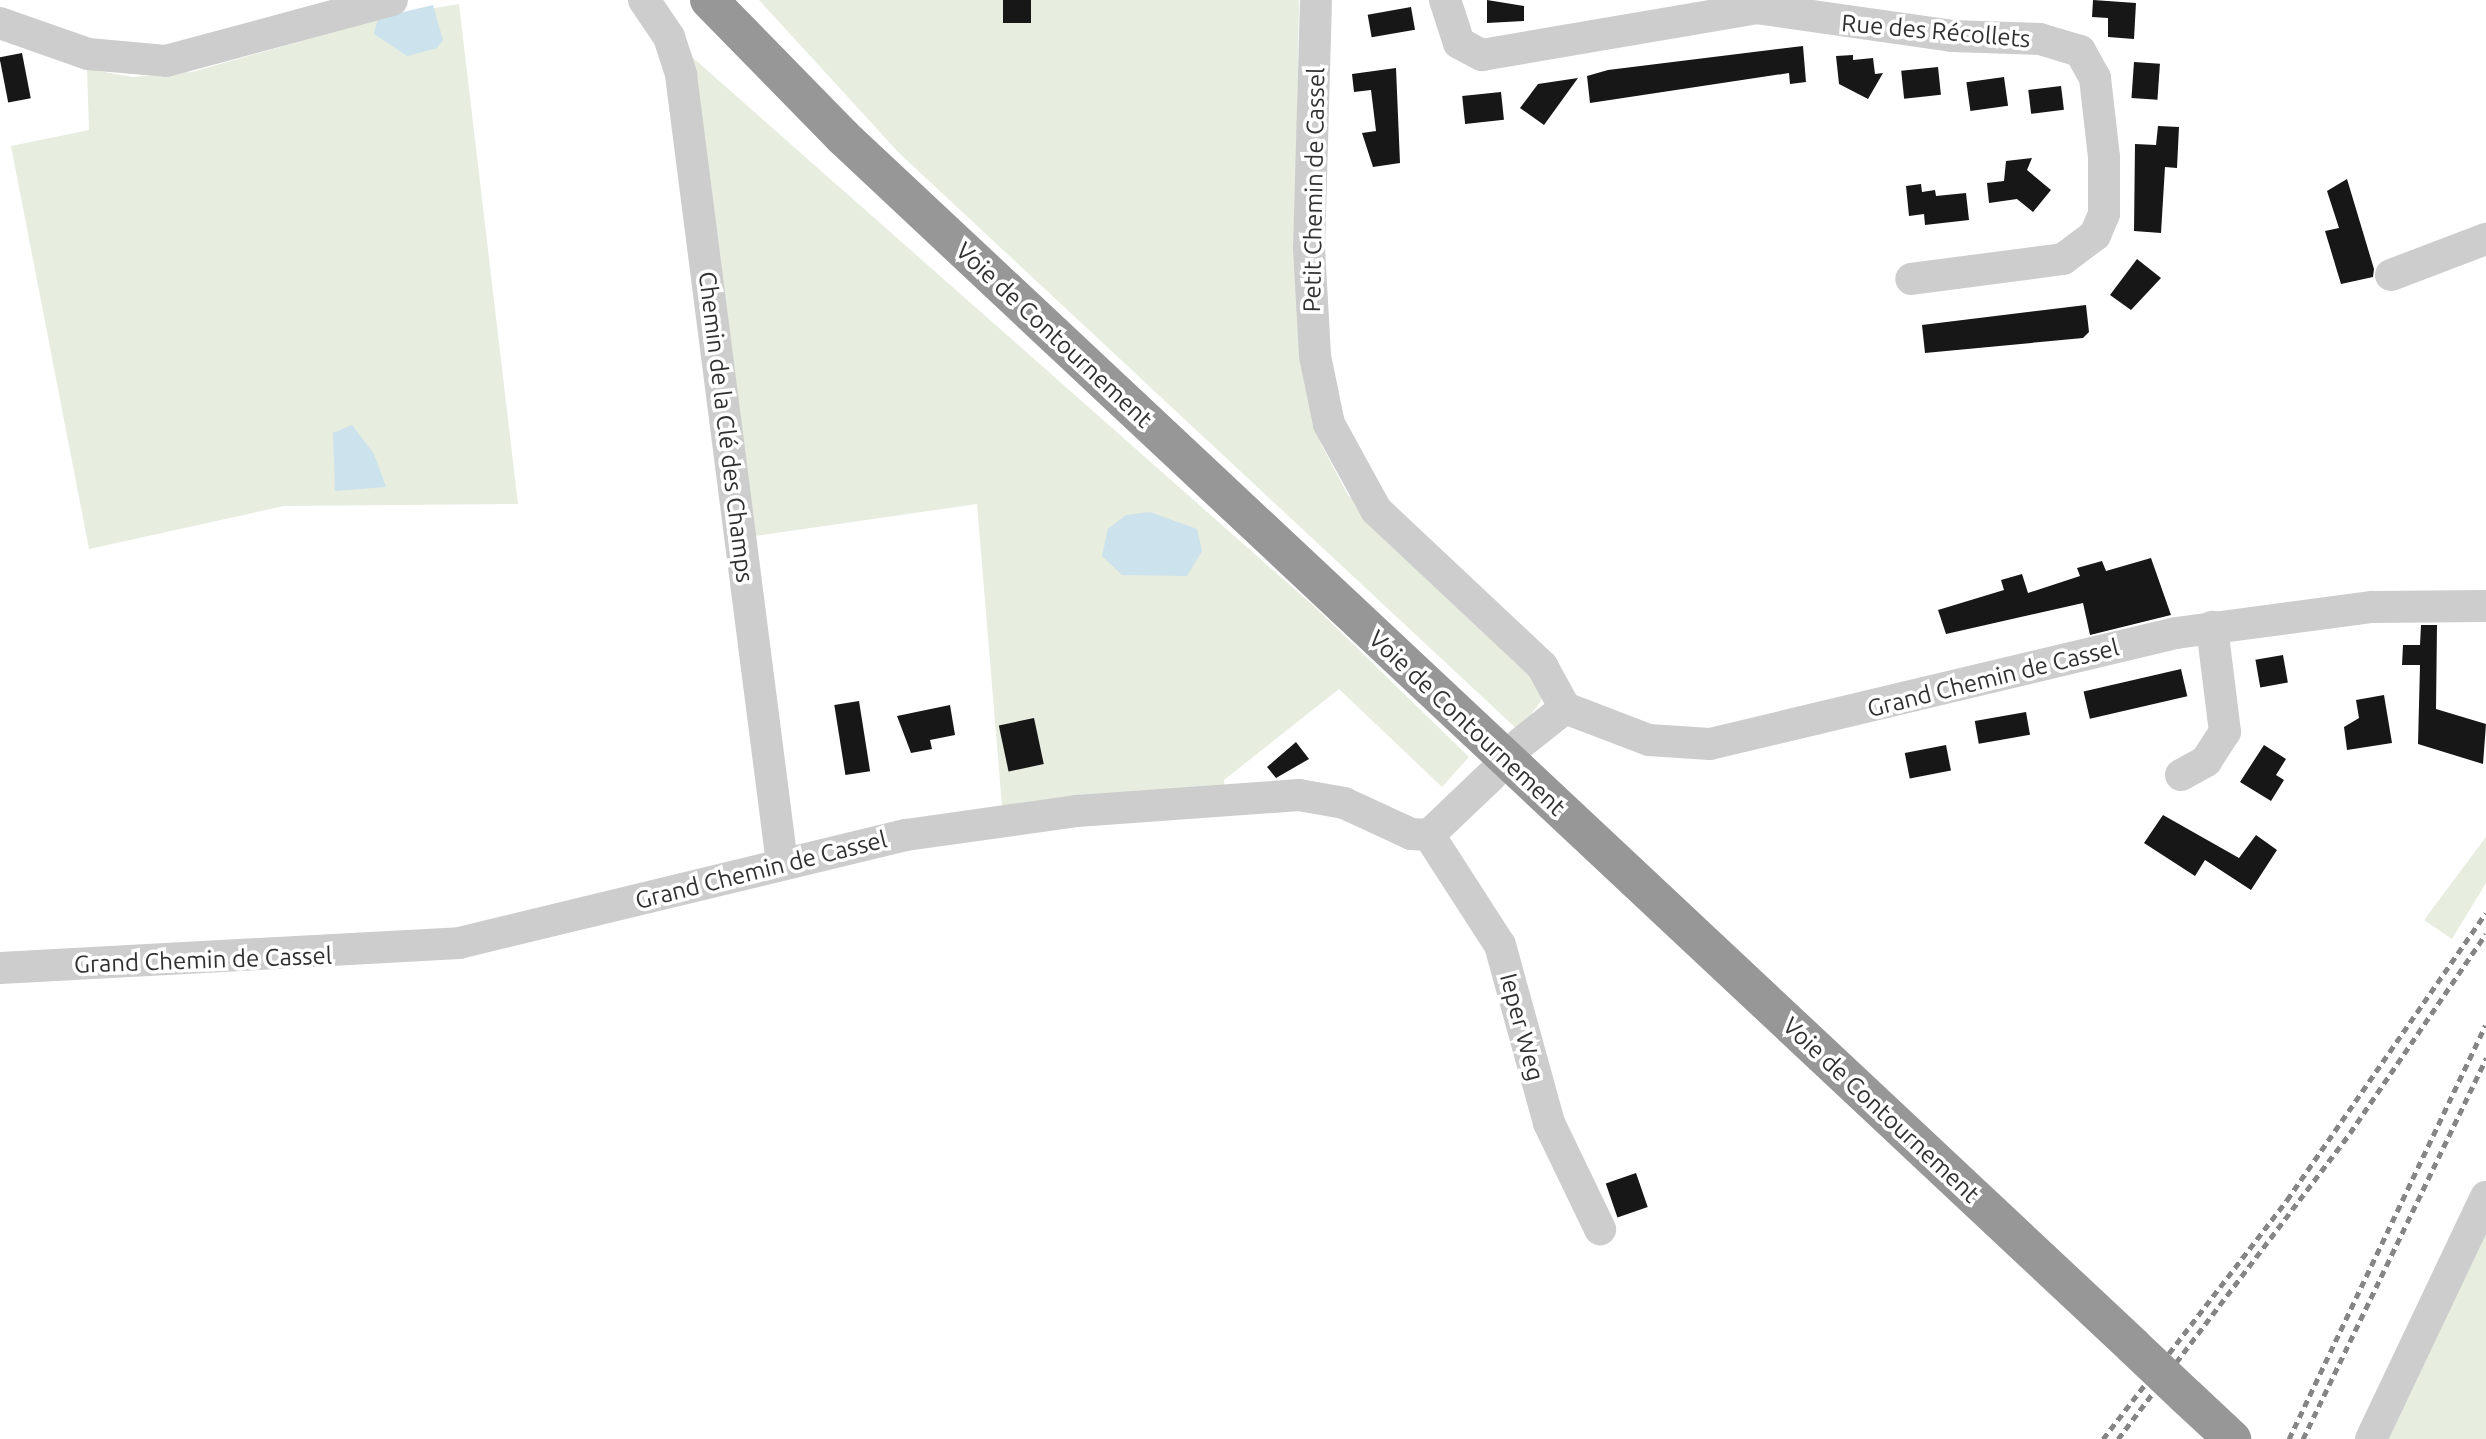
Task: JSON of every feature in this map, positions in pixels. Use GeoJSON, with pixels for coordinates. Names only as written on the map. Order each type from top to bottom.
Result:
{"type":"FeatureCollection","features":[{"type":"Feature","properties":{"kind":"highway","name":"Voie de Contournement"},"geometry":{"type":"LineString","coordinates":[[709,0],[843,137],[2232,1439]]}},
{"type":"Feature","properties":{"kind":"street"},"geometry":{"type":"LineString","coordinates":[[0,23],[88,54],[166,61],[392,0]]}},
{"type":"Feature","properties":{"kind":"street","name":"Chemin de la Clé des Champs"},"geometry":{"type":"LineString","coordinates":[[644,0],[670,37],[684,92],[782,863]]}},
{"type":"Feature","properties":{"kind":"street","name":"Petit Chemin de Cassel"},"geometry":{"type":"LineString","coordinates":[[1317,0],[1309,248],[1315,356],[1329,424],[1376,510],[1542,666],[1565,708]]}},
{"type":"Feature","properties":{"kind":"street","name":"Rue des Récollets"},"geometry":{"type":"LineString","coordinates":[[1446,0],[1459,43],[1482,55],[1756,8],[1952,36],[2040,39],[2080,51],[2095,78],[2104,157],[2104,214],[2088,244],[2056,261],[1911,279]]}},
{"type":"Feature","properties":{"kind":"street"},"geometry":{"type":"LineString","coordinates":[[2391,275],[2486,239]]}},
{"type":"Feature","properties":{"kind":"street","name":"Grand Chemin de Cassel"},"geometry":{"type":"LineString","coordinates":[[1565,708],[1649,740],[1710,744],[2212,627],[2372,607],[2486,606]]}},
{"type":"Feature","properties":{"kind":"street"},"geometry":{"type":"LineString","coordinates":[[2180,775],[2206,761],[2225,732],[2212,627]]}},
{"type":"Feature","properties":{"kind":"street"},"geometry":{"type":"LineString","coordinates":[[1521,743],[1565,708]]}},
{"type":"Feature","properties":{"kind":"street"},"geometry":{"type":"LineString","coordinates":[[1429,835],[1491,776]]}},
{"type":"Feature","properties":{"kind":"street","name":"Grand Chemin de Cassel"},"geometry":{"type":"LineString","coordinates":[[0,968],[439,946],[782,863],[976,822],[1282,795],[1344,803],[1405,832],[1429,835]]}},
{"type":"Feature","properties":{"kind":"street","name":"Ieper Weg"},"geometry":{"type":"LineString","coordinates":[[1429,835],[1500,945],[1549,1123],[1600,1229]]}},
{"type":"Feature","properties":{"kind":"street"},"geometry":{"type":"LineString","coordinates":[[2371,1439],[2486,1197]]}},
{"type":"Feature","properties":{"kind":"shaded area"},"geometry":{"type":"Polygon","coordinates":[[[759,0],[1299,0],[1296,183],[1303,369],[1321,444],[1348,495],[1535,672],[1543,698],[1519,731],[899,153],[759,0]]]}},
{"type":"Feature","properties":{"kind":"shaded area"},"geometry":{"type":"Polygon","coordinates":[[[459,4],[518,504],[284,506],[89,549],[11,146],[89,130],[87,69],[133,77],[192,72],[393,15],[459,4]]]}},
{"type":"Feature","properties":{"kind":"shaded area"},"geometry":{"type":"Polygon","coordinates":[[[691,56],[1317,609],[1469,757],[1442,787],[1339,689],[1224,780],[1225,790],[1002,806],[977,504],[749,537],[691,56]]]}},
{"type":"Feature","properties":{"kind":"shaded area"},"geometry":{"type":"Polygon","coordinates":[[[2486,837],[2486,883],[2452,939],[2424,920],[2486,837]]]}},
{"type":"Feature","properties":{"kind":"shaded area"},"geometry":{"type":"Polygon","coordinates":[[[2486,1230],[2486,1439],[2383,1439],[2486,1230]]]}},
{"type":"Feature","properties":{"kind":"water"},"geometry":{"type":"Polygon","coordinates":[[[433,5],[443,40],[437,48],[407,56],[374,34],[378,18],[433,5]]]}},
{"type":"Feature","properties":{"kind":"water"},"geometry":{"type":"Polygon","coordinates":[[[352,425],[374,454],[386,487],[335,491],[333,433],[352,425]]]}},
{"type":"Feature","properties":{"kind":"water"},"geometry":{"type":"Polygon","coordinates":[[[1150,512],[1197,529],[1202,551],[1187,576],[1122,575],[1102,556],[1108,529],[1126,515],[1150,512]]]}},
{"type":"Feature","properties":{"kind":"building"},"geometry":{"type":"Polygon","coordinates":[[[1003,0],[1031,0],[1031,23],[1003,23],[1003,0]]]}},
{"type":"Feature","properties":{"kind":"building"},"geometry":{"type":"Polygon","coordinates":[[[1487,0],[1524,6],[1524,21],[1487,23],[1487,0]]]}},
{"type":"Feature","properties":{"kind":"building"},"geometry":{"type":"Polygon","coordinates":[[[2093,0],[2136,3],[2134,39],[2108,37],[2108,18],[2092,17],[2093,0]]]}},
{"type":"Feature","properties":{"kind":"building"},"geometry":{"type":"Polygon","coordinates":[[[1411,7],[1415,30],[1372,37],[1368,15],[1411,7]]]}},
{"type":"Feature","properties":{"kind":"building"},"geometry":{"type":"Polygon","coordinates":[[[1803,46],[1806,82],[1790,84],[1789,73],[1590,103],[1587,76],[1608,70],[1803,46]]]}},
{"type":"Feature","properties":{"kind":"building"},"geometry":{"type":"Polygon","coordinates":[[[22,53],[31,98],[8,103],[0,57],[22,53]]]}},
{"type":"Feature","properties":{"kind":"building"},"geometry":{"type":"Polygon","coordinates":[[[1853,55],[1853,60],[1873,58],[1875,74],[1883,73],[1868,99],[1839,84],[1836,56],[1853,55]]]}},
{"type":"Feature","properties":{"kind":"building"},"geometry":{"type":"Polygon","coordinates":[[[2134,62],[2160,64],[2157,100],[2131,98],[2134,62]]]}},
{"type":"Feature","properties":{"kind":"building"},"geometry":{"type":"Polygon","coordinates":[[[1938,67],[1941,95],[1904,99],[1901,71],[1938,67]]]}},
{"type":"Feature","properties":{"kind":"building"},"geometry":{"type":"Polygon","coordinates":[[[1396,68],[1400,163],[1373,167],[1362,133],[1376,131],[1371,90],[1354,92],[1352,74],[1396,68]]]}},
{"type":"Feature","properties":{"kind":"building"},"geometry":{"type":"Polygon","coordinates":[[[2004,77],[2008,106],[1970,111],[1966,82],[2004,77]]]}},
{"type":"Feature","properties":{"kind":"building"},"geometry":{"type":"Polygon","coordinates":[[[1578,78],[1544,125],[1520,108],[1538,84],[1578,78]]]}},
{"type":"Feature","properties":{"kind":"building"},"geometry":{"type":"Polygon","coordinates":[[[2061,86],[2064,110],[2031,114],[2028,90],[2061,86]]]}},
{"type":"Feature","properties":{"kind":"building"},"geometry":{"type":"Polygon","coordinates":[[[1501,92],[1504,120],[1465,124],[1462,96],[1501,92]]]}},
{"type":"Feature","properties":{"kind":"building"},"geometry":{"type":"Polygon","coordinates":[[[2158,126],[2179,127],[2177,168],[2165,167],[2161,233],[2134,231],[2135,144],[2156,145],[2158,126]]]}},
{"type":"Feature","properties":{"kind":"building"},"geometry":{"type":"Polygon","coordinates":[[[2032,158],[2027,170],[2051,190],[2033,212],[2017,199],[1989,203],[1987,183],[2004,181],[2006,161],[2032,158]]]}},
{"type":"Feature","properties":{"kind":"building"},"geometry":{"type":"Polygon","coordinates":[[[2347,179],[2374,269],[2373,277],[2341,284],[2325,231],[2339,228],[2327,191],[2347,179]]]}},
{"type":"Feature","properties":{"kind":"building"},"geometry":{"type":"Polygon","coordinates":[[[1921,184],[1922,192],[1935,190],[1936,196],[1966,193],[1969,220],[1925,225],[1924,214],[1909,216],[1906,186],[1921,184]]]}},
{"type":"Feature","properties":{"kind":"building"},"geometry":{"type":"Polygon","coordinates":[[[2137,259],[2161,278],[2131,310],[2110,295],[2137,259]]]}},
{"type":"Feature","properties":{"kind":"building"},"geometry":{"type":"Polygon","coordinates":[[[2086,305],[2089,332],[2083,338],[1925,353],[1922,325],[2086,305]]]}},
{"type":"Feature","properties":{"kind":"building"},"geometry":{"type":"Polygon","coordinates":[[[2151,558],[2171,615],[2090,635],[2083,603],[1946,634],[1938,610],[2004,590],[2001,580],[2022,574],[2028,593],[2080,576],[2077,568],[2102,561],[2106,571],[2151,558]]]}},
{"type":"Feature","properties":{"kind":"building"},"geometry":{"type":"Polygon","coordinates":[[[2421,625],[2437,625],[2436,709],[2486,724],[2483,764],[2418,744],[2420,665],[2402,665],[2403,645],[2420,645],[2421,625]]]}},
{"type":"Feature","properties":{"kind":"building"},"geometry":{"type":"Polygon","coordinates":[[[2283,655],[2288,683],[2260,687],[2255,660],[2283,655]]]}},
{"type":"Feature","properties":{"kind":"building"},"geometry":{"type":"Polygon","coordinates":[[[2181,669],[2187,696],[2090,719],[2084,691],[2181,669]]]}},
{"type":"Feature","properties":{"kind":"building"},"geometry":{"type":"Polygon","coordinates":[[[2384,695],[2392,743],[2347,750],[2344,727],[2359,718],[2356,700],[2384,695]]]}},
{"type":"Feature","properties":{"kind":"building"},"geometry":{"type":"Polygon","coordinates":[[[859,701],[870,771],[845,775],[834,705],[859,701]]]}},
{"type":"Feature","properties":{"kind":"building"},"geometry":{"type":"Polygon","coordinates":[[[950,705],[955,735],[930,740],[932,749],[911,753],[897,716],[950,705]]]}},
{"type":"Feature","properties":{"kind":"building"},"geometry":{"type":"Polygon","coordinates":[[[2026,712],[2030,735],[1979,744],[1975,721],[2026,712]]]}},
{"type":"Feature","properties":{"kind":"building"},"geometry":{"type":"Polygon","coordinates":[[[1034,718],[1044,764],[1009,771],[999,725],[1034,718]]]}},
{"type":"Feature","properties":{"kind":"building"},"geometry":{"type":"Polygon","coordinates":[[[1296,742],[1309,759],[1276,778],[1267,767],[1296,742]]]}},
{"type":"Feature","properties":{"kind":"building"},"geometry":{"type":"Polygon","coordinates":[[[1946,745],[1951,771],[1910,779],[1905,753],[1946,745]]]}},
{"type":"Feature","properties":{"kind":"building"},"geometry":{"type":"Polygon","coordinates":[[[2264,745],[2286,759],[2276,775],[2284,780],[2271,801],[2240,782],[2264,745]]]}},
{"type":"Feature","properties":{"kind":"building"},"geometry":{"type":"Polygon","coordinates":[[[2163,815],[2239,858],[2256,835],[2277,850],[2251,890],[2205,860],[2195,876],[2144,843],[2163,815]]]}},
{"type":"Feature","properties":{"kind":"building"},"geometry":{"type":"Polygon","coordinates":[[[1636,1173],[1648,1207],[1617,1217],[1606,1183],[1636,1173]]]}},
{"type":"Feature","properties":{"kind":"railway"},"geometry":{"type":"LineString","coordinates":[[2103,1439],[2287,1200],[2486,913]]}},
{"type":"Feature","properties":{"kind":"railway"},"geometry":{"type":"LineString","coordinates":[[2118,1439],[2350,1133],[2486,934]]}},
{"type":"Feature","properties":{"kind":"railway"},"geometry":{"type":"LineString","coordinates":[[2289,1439],[2486,1025]]}},
{"type":"Feature","properties":{"kind":"railway"},"geometry":{"type":"LineString","coordinates":[[2303,1439],[2486,1058]]}}]}
